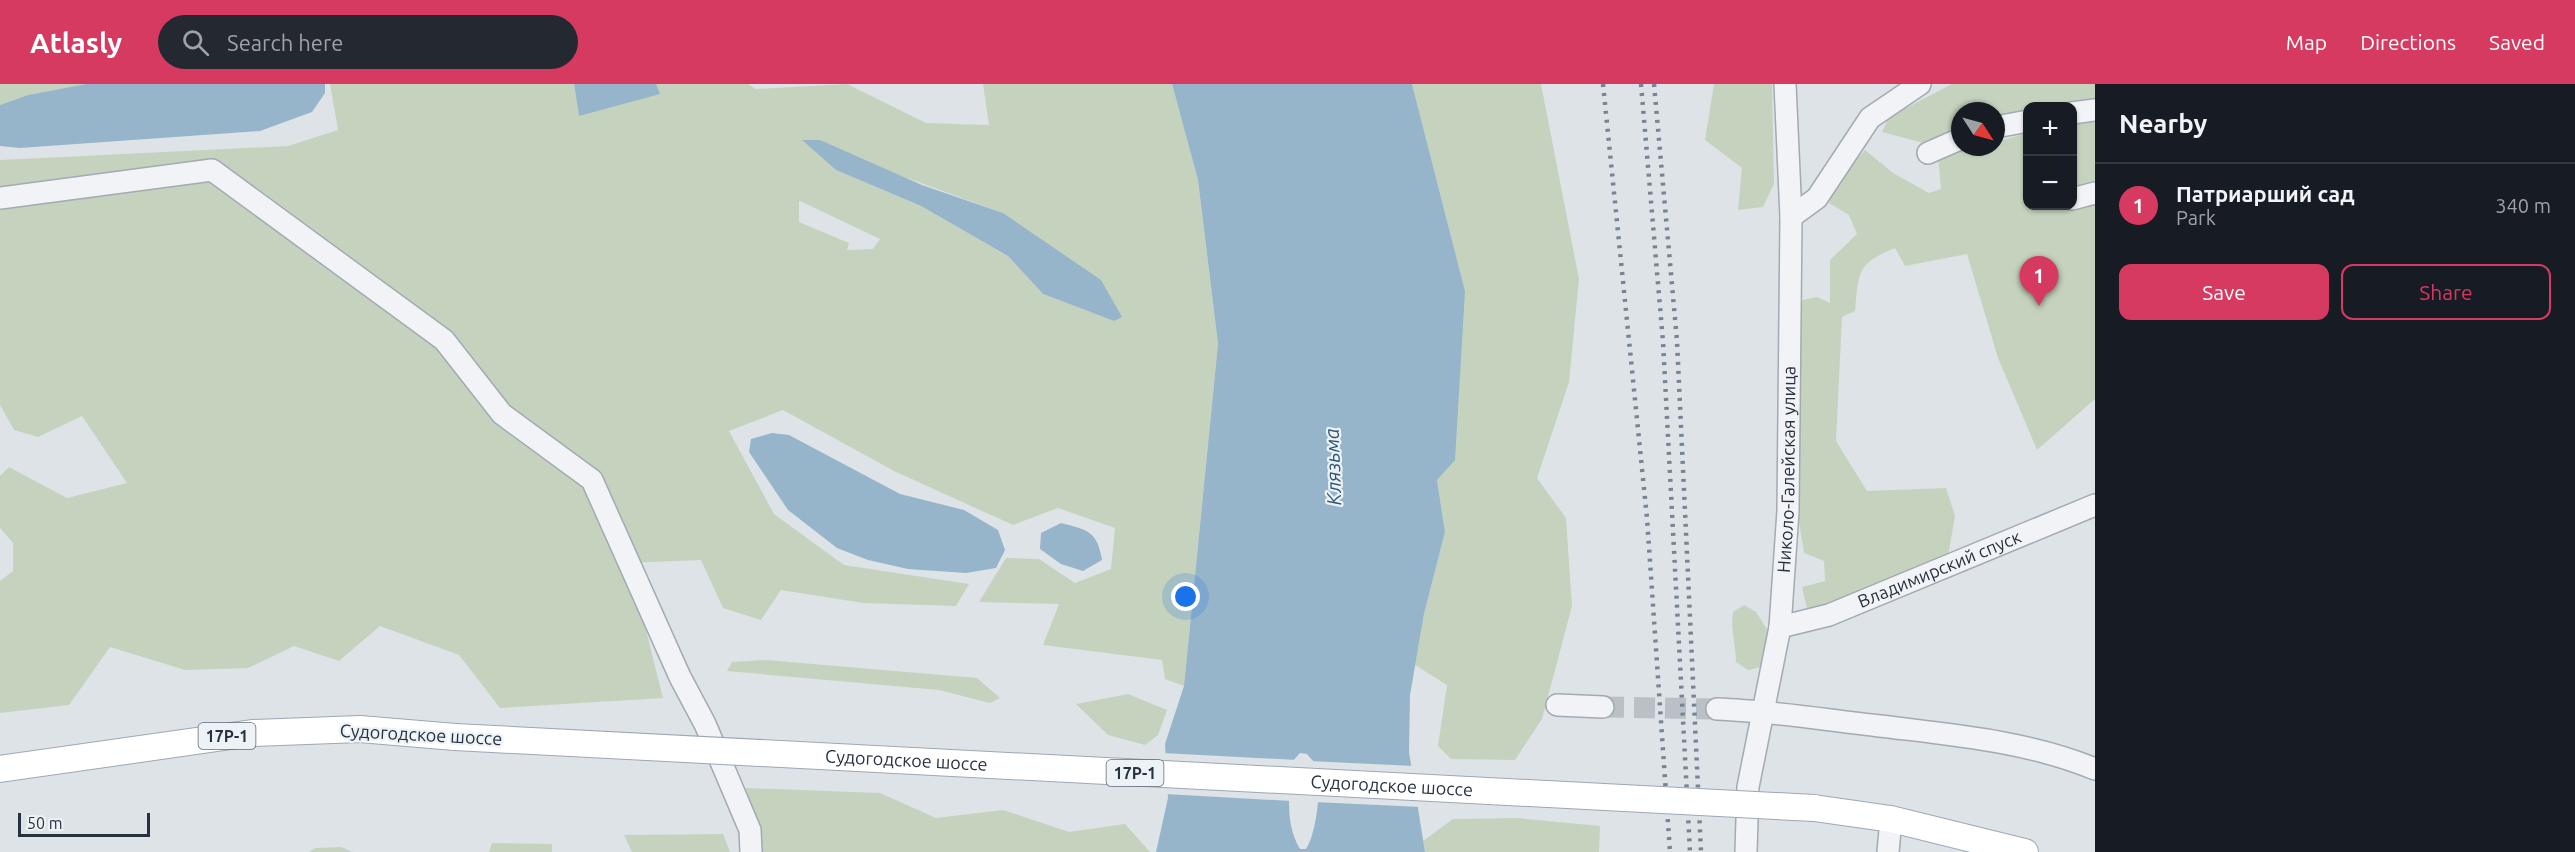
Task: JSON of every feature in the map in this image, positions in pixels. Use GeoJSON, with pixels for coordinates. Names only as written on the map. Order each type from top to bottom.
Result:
{"type":"FeatureCollection","features":[{"type":"Feature","properties":{"kind":"main road","name":"Судогодское шоссе"},"geometry":{"type":"LineString","coordinates":[[0,769],[252,733],[360,729],[455,737],[1814,808],[1891,819]]}},
{"type":"Feature","properties":{"kind":"main road","name":"17Р-1"},"geometry":{"type":"LineString","coordinates":[[1891,819],[2025,852]]}},
{"type":"Feature","properties":{"kind":"street","name":"Николо-Галейская улица"},"geometry":{"type":"LineString","coordinates":[[1746,852],[1748,787],[1780,627],[1788,511],[1791,218],[1785,84]]}},
{"type":"Feature","properties":{"kind":"street"},"geometry":{"type":"LineString","coordinates":[[1791,218],[1817,198],[1870,118],[1920,84]]}},
{"type":"Feature","properties":{"kind":"street"},"geometry":{"type":"LineString","coordinates":[[2077,112],[2095,110]]}},
{"type":"Feature","properties":{"kind":"street"},"geometry":{"type":"LineString","coordinates":[[2005,125],[2023,122]]}},
{"type":"Feature","properties":{"kind":"street"},"geometry":{"type":"LineString","coordinates":[[1928,153],[1951,143]]}},
{"type":"Feature","properties":{"kind":"street"},"geometry":{"type":"LineString","coordinates":[[0,198],[213,170],[444,340],[502,414],[591,480],[680,677],[705,724],[750,830],[751,852]]}},
{"type":"Feature","properties":{"kind":"street"},"geometry":{"type":"LineString","coordinates":[[2077,198],[2095,193]]}},
{"type":"Feature","properties":{"kind":"street","name":"Владимирский спуск"},"geometry":{"type":"LineString","coordinates":[[1780,627],[1829,615],[2095,505]]}},
{"type":"Feature","properties":{"kind":"street"},"geometry":{"type":"LineString","coordinates":[[1557,705],[1603,707]]}},
{"type":"Feature","properties":{"kind":"street"},"geometry":{"type":"LineString","coordinates":[[1717,709],[1763,711],[1991,739],[2073,760],[2095,769]]}},
{"type":"Feature","properties":{"kind":"street"},"geometry":{"type":"LineString","coordinates":[[1888,852],[1891,819]]}},
{"type":"Feature","properties":{"kind":"green space"},"geometry":{"type":"Polygon","coordinates":[[[0,84],[86,84],[28,95],[0,105],[0,84]]]}},
{"type":"Feature","properties":{"kind":"green space"},"geometry":{"type":"Polygon","coordinates":[[[330,84],[574,84],[579,115],[659,94],[656,84],[748,84],[756,89],[847,84],[926,123],[989,125],[983,84],[1172,84],[1198,180],[1218,344],[1184,686],[1165,679],[1162,660],[1043,645],[1059,604],[979,602],[1006,558],[1039,559],[1075,583],[1111,569],[1115,528],[1058,508],[1013,525],[894,471],[783,410],[729,431],[774,514],[844,565],[969,584],[956,606],[863,603],[781,590],[761,620],[723,608],[701,560],[629,563],[663,698],[500,708],[459,655],[380,626],[339,661],[294,646],[248,668],[185,670],[110,647],[69,705],[0,713],[0,581],[13,571],[13,543],[0,528],[0,476],[9,467],[67,498],[127,483],[82,416],[38,437],[14,430],[0,405],[0,160],[288,146],[338,130],[330,84]],[[803,140],[836,170],[921,206],[1008,256],[1043,294],[1114,321],[1003,213],[803,140]],[[800,201],[799,222],[849,243],[847,250],[873,249],[880,239],[800,201]]]}},
{"type":"Feature","properties":{"kind":"green space"},"geometry":{"type":"Polygon","coordinates":[[[1412,84],[1541,84],[1579,279],[1569,382],[1537,478],[1566,518],[1572,606],[1542,719],[1515,760],[1451,759],[1438,746],[1447,685],[1415,665],[1424,614],[1445,532],[1437,480],[1465,291],[1412,84]]]}},
{"type":"Feature","properties":{"kind":"green space"},"geometry":{"type":"Polygon","coordinates":[[[1714,84],[1772,84],[1774,184],[1763,207],[1738,210],[1742,168],[1705,140],[1714,84]]]}},
{"type":"Feature","properties":{"kind":"green space"},"geometry":{"type":"Polygon","coordinates":[[[1952,84],[2095,84],[2095,109],[2077,108],[2077,102],[2023,102],[2023,127],[2005,132],[2005,102],[1951,102],[1951,142],[1931,145],[1882,132],[1889,117],[1952,84]]]}},
{"type":"Feature","properties":{"kind":"green space"},"geometry":{"type":"Polygon","coordinates":[[[2095,120],[2095,399],[2037,450],[1998,358],[1967,254],[1905,266],[1895,248],[1873,259],[1866,265],[1859,278],[1855,311],[1842,317],[1836,441],[1867,491],[1946,488],[1955,516],[1948,556],[1808,613],[1802,587],[1825,581],[1824,561],[1804,553],[1796,504],[1798,301],[1817,297],[1830,303],[1830,260],[1857,234],[1849,215],[1829,203],[1837,182],[1865,150],[1893,173],[1929,193],[1941,189],[1938,155],[1951,151],[1951,156],[2005,156],[2005,139],[2023,134],[2023,210],[2077,210],[2077,122],[2095,120]]]}},
{"type":"Feature","properties":{"kind":"green space"},"geometry":{"type":"Polygon","coordinates":[[[1744,605],[1756,612],[1770,634],[1761,667],[1748,670],[1736,662],[1732,624],[1733,612],[1744,605]]]}},
{"type":"Feature","properties":{"kind":"green space"},"geometry":{"type":"Polygon","coordinates":[[[766,660],[977,678],[1000,698],[990,703],[939,690],[727,671],[732,662],[766,660]]]}},
{"type":"Feature","properties":{"kind":"green space"},"geometry":{"type":"Polygon","coordinates":[[[1128,694],[1167,710],[1158,735],[1145,745],[1108,735],[1076,704],[1128,694]]]}},
{"type":"Feature","properties":{"kind":"green space"},"geometry":{"type":"Polygon","coordinates":[[[746,788],[880,793],[936,818],[1003,810],[1069,832],[1125,824],[1150,852],[760,852],[746,788]]]}},
{"type":"Feature","properties":{"kind":"green space"},"geometry":{"type":"Polygon","coordinates":[[[1517,818],[1600,826],[1599,852],[1425,852],[1423,841],[1453,819],[1517,818]]]}},
{"type":"Feature","properties":{"kind":"green space"},"geometry":{"type":"Polygon","coordinates":[[[723,834],[730,852],[632,852],[624,835],[723,834]]]}},
{"type":"Feature","properties":{"kind":"green space"},"geometry":{"type":"Polygon","coordinates":[[[492,843],[552,844],[552,852],[489,852],[492,843]]]}},
{"type":"Feature","properties":{"kind":"green space"},"geometry":{"type":"Polygon","coordinates":[[[341,847],[353,852],[309,852],[315,848],[341,847]]]}},
{"type":"Feature","properties":{"kind":"water"},"geometry":{"type":"Polygon","coordinates":[[[86,84],[325,84],[325,93],[312,112],[260,131],[20,148],[0,146],[0,105],[28,95],[86,84]]]}},
{"type":"Feature","properties":{"kind":"water"},"geometry":{"type":"Polygon","coordinates":[[[574,84],[656,84],[660,94],[579,116],[574,84]]]}},
{"type":"Feature","properties":{"kind":"water","name":"Клязьма"},"geometry":{"type":"Polygon","coordinates":[[[1172,84],[1412,84],[1465,291],[1455,460],[1437,480],[1445,532],[1424,614],[1410,695],[1409,752],[1425,852],[1156,852],[1168,798],[1165,744],[1184,686],[1218,344],[1198,180],[1172,84]],[[1300,753],[1291,763],[1290,818],[1300,849],[1306,849],[1313,832],[1319,784],[1316,766],[1307,754],[1300,753]]]}},
{"type":"Feature","properties":{"kind":"water"},"geometry":{"type":"Polygon","coordinates":[[[802,140],[820,140],[922,185],[1003,213],[1101,280],[1122,317],[1114,321],[1043,294],[1008,256],[921,206],[836,170],[802,140]]]}},
{"type":"Feature","properties":{"kind":"water"},"geometry":{"type":"Polygon","coordinates":[[[772,433],[789,435],[900,494],[964,510],[998,530],[1005,550],[996,568],[966,573],[908,569],[868,560],[837,548],[788,510],[749,452],[751,439],[772,433]]]}},
{"type":"Feature","properties":{"kind":"water"},"geometry":{"type":"Polygon","coordinates":[[[1061,523],[1084,530],[1094,537],[1102,560],[1083,571],[1061,564],[1040,549],[1041,533],[1061,523]]]}},
{"type":"Feature","properties":{"kind":"pier"},"geometry":{"type":"Polygon","coordinates":[[[1162,753],[1297,760],[1294,764],[1292,801],[1165,794],[1162,753]]]}},
{"type":"Feature","properties":{"kind":"pier"},"geometry":{"type":"Polygon","coordinates":[[[1309,761],[1414,766],[1421,807],[1314,802],[1313,766],[1309,761]]]}},
{"type":"Feature","properties":{"kind":"tunnel"},"geometry":{"type":"LineString","coordinates":[[1603,707],[1717,709]]}},
{"type":"Feature","properties":{"kind":"railway"},"geometry":{"type":"LineString","coordinates":[[1603,84],[1647,518],[1670,852]]}},
{"type":"Feature","properties":{"kind":"railway"},"geometry":{"type":"LineString","coordinates":[[1641,84],[1663,342],[1690,852]]}},
{"type":"Feature","properties":{"kind":"railway"},"geometry":{"type":"LineString","coordinates":[[1654,84],[1677,341],[1701,852]]}},
{"type":"Feature","properties":{"kind":"place","name":"Патриарший сад"},"geometry":{"type":"Point","coordinates":[2039,306]}}]}
